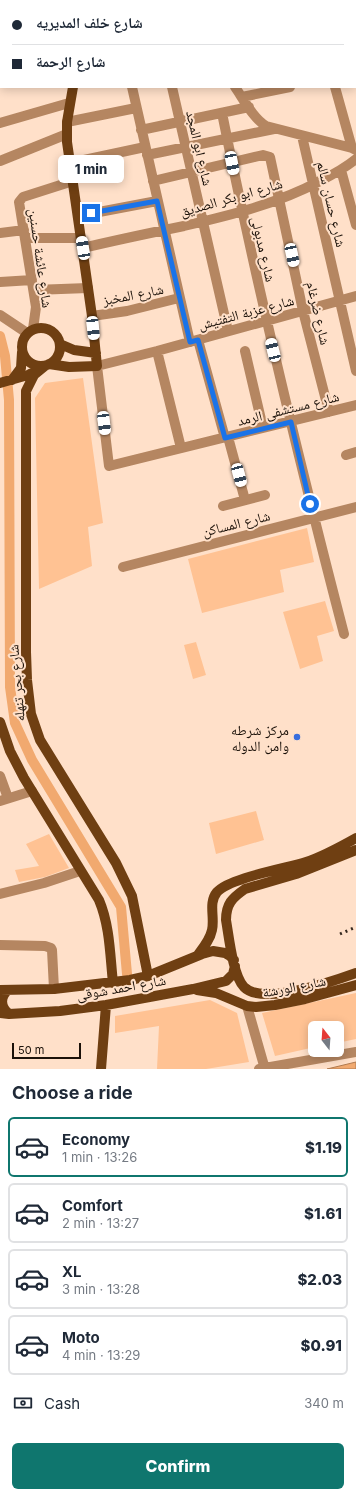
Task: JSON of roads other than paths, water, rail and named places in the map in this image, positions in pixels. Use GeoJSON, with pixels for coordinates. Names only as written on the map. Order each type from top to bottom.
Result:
{"type":"FeatureCollection","features":[{"type":"Feature","properties":{"kind":"main road"},"geometry":{"type":"LineString","coordinates":[[22,352],[30,363],[36,366],[97,366],[92,316],[67,134],[67,122],[73,88]]}},
{"type":"Feature","properties":{"kind":"main road"},"geometry":{"type":"LineString","coordinates":[[0,383],[12,380],[28,375],[46,366],[58,356],[60,344],[58,339],[50,330],[45,328],[30,331],[23,339],[21,345],[22,352],[20,368],[12,380]]}},
{"type":"Feature","properties":{"kind":"main road"},"geometry":{"type":"LineString","coordinates":[[60,344],[74,350],[96,353]]}},
{"type":"Feature","properties":{"kind":"main road","name":"شارع بحر تنهله"},"geometry":{"type":"LineString","coordinates":[[46,366],[34,375],[26,391],[26,652],[27,680],[31,714],[34,727],[45,750],[116,864],[126,883],[136,913],[148,976]]}},
{"type":"Feature","properties":{"kind":"main road"},"geometry":{"type":"LineString","coordinates":[[12,380],[20,384],[26,391]]}},
{"type":"Feature","properties":{"kind":"main road","name":"شارع بحر تنهله"},"geometry":{"type":"LineString","coordinates":[[0,722],[10,751],[32,791],[99,900],[104,911],[108,929],[113,983]]}},
{"type":"Feature","properties":{"kind":"main road"},"geometry":{"type":"LineString","coordinates":[[197,957],[210,938],[213,929],[212,907],[213,900],[218,890],[232,882],[312,860],[356,838]]}},
{"type":"Feature","properties":{"kind":"main road"},"geometry":{"type":"LineString","coordinates":[[234,963],[226,913],[229,903],[238,894],[245,889],[296,874],[356,850]]}},
{"type":"Feature","properties":{"kind":"main road"},"geometry":{"type":"LineString","coordinates":[[218,890],[229,903]]}},
{"type":"Feature","properties":{"kind":"main road","name":"شارع احمد شوقى"},"geometry":{"type":"LineString","coordinates":[[4,990],[54,989],[113,983],[148,976],[208,952],[219,952],[230,956],[234,963],[233,974],[226,981],[193,989],[106,1005],[60,1011],[4,1013]]}},
{"type":"Feature","properties":{"kind":"main road","name":"شارع الورشة"},"geometry":{"type":"LineString","coordinates":[[234,963],[238,978],[248,991],[267,995],[320,985],[356,973]]}},
{"type":"Feature","properties":{"kind":"main road","name":"شارع الورشة"},"geometry":{"type":"LineString","coordinates":[[193,989],[216,993],[247,1006],[256,1007],[276,1005],[356,986]]}},
{"type":"Feature","properties":{"kind":"main road"},"geometry":{"type":"LineString","coordinates":[[4,990],[2,1002],[4,1013]]}},
{"type":"Feature","properties":{"kind":"main road"},"geometry":{"type":"LineString","coordinates":[[101,1069],[106,1005]]}},
{"type":"Feature","properties":{"kind":"street"},"geometry":{"type":"LineString","coordinates":[[132,88],[179,298],[227,437],[245,500]]}},
{"type":"Feature","properties":{"kind":"street","name":"شارع ابو المجد"},"geometry":{"type":"LineString","coordinates":[[172,88],[228,332]]}},
{"type":"Feature","properties":{"kind":"street"},"geometry":{"type":"LineString","coordinates":[[236,88],[261,123],[275,129],[354,149]]}},
{"type":"Feature","properties":{"kind":"street"},"geometry":{"type":"LineString","coordinates":[[242,97],[285,88]]}},
{"type":"Feature","properties":{"kind":"street"},"geometry":{"type":"LineString","coordinates":[[335,88],[354,149]]}},
{"type":"Feature","properties":{"kind":"street"},"geometry":{"type":"LineString","coordinates":[[0,123],[70,103]]}},
{"type":"Feature","properties":{"kind":"street"},"geometry":{"type":"LineString","coordinates":[[141,130],[249,107]]}},
{"type":"Feature","properties":{"kind":"street"},"geometry":{"type":"LineString","coordinates":[[67,122],[136,108]]}},
{"type":"Feature","properties":{"kind":"street","name":"شارع مدبولى"},"geometry":{"type":"LineString","coordinates":[[222,113],[266,321],[313,518],[344,634]]}},
{"type":"Feature","properties":{"kind":"street"},"geometry":{"type":"LineString","coordinates":[[70,163],[146,151],[186,147],[275,129]]}},
{"type":"Feature","properties":{"kind":"street"},"geometry":{"type":"LineString","coordinates":[[0,161],[67,134]]}},
{"type":"Feature","properties":{"kind":"street","name":"شارع حسان سالم"},"geometry":{"type":"LineString","coordinates":[[302,136],[356,371]]}},
{"type":"Feature","properties":{"kind":"street","name":"شارع ضرغام"},"geometry":{"type":"LineString","coordinates":[[232,163],[263,155],[268,156],[271,159],[303,311],[329,412]]}},
{"type":"Feature","properties":{"kind":"street","name":"شارع ابو بكر الصديق"},"geometry":{"type":"LineString","coordinates":[[0,233],[25,234],[82,243],[164,230],[242,212],[280,200],[341,170],[356,159]]}},
{"type":"Feature","properties":{"kind":"street"},"geometry":{"type":"LineString","coordinates":[[153,181],[232,163]]}},
{"type":"Feature","properties":{"kind":"street"},"geometry":{"type":"LineString","coordinates":[[341,170],[356,225]]}},
{"type":"Feature","properties":{"kind":"street","name":"شارع عائشة حسنين"},"geometry":{"type":"LineString","coordinates":[[30,331],[37,310],[19,202],[21,198],[73,182]]}},
{"type":"Feature","properties":{"kind":"street"},"geometry":{"type":"LineString","coordinates":[[78,216],[157,201]]}},
{"type":"Feature","properties":{"kind":"street"},"geometry":{"type":"LineString","coordinates":[[0,282],[88,288]]}},
{"type":"Feature","properties":{"kind":"street","name":"شارع عزبة التفتيش"},"geometry":{"type":"LineString","coordinates":[[97,366],[228,332],[356,296]]}},
{"type":"Feature","properties":{"kind":"street","name":"شارع المخبز"},"geometry":{"type":"LineString","coordinates":[[92,316],[127,311],[179,298]]}},
{"type":"Feature","properties":{"kind":"street"},"geometry":{"type":"LineString","coordinates":[[0,315],[30,331]]}},
{"type":"Feature","properties":{"kind":"street"},"geometry":{"type":"LineString","coordinates":[[157,351],[181,448]]}},
{"type":"Feature","properties":{"kind":"street"},"geometry":{"type":"LineString","coordinates":[[245,351],[263,428]]}},
{"type":"Feature","properties":{"kind":"street","name":"شارع مستشفى الرمد"},"geometry":{"type":"LineString","coordinates":[[97,366],[110,466],[356,405]]}},
{"type":"Feature","properties":{"kind":"street"},"geometry":{"type":"LineString","coordinates":[[346,455],[356,452]]}},
{"type":"Feature","properties":{"kind":"street"},"geometry":{"type":"LineString","coordinates":[[223,506],[265,495]]}},
{"type":"Feature","properties":{"kind":"street","name":"شارع المساكن"},"geometry":{"type":"LineString","coordinates":[[123,567],[356,507]]}},
{"type":"Feature","properties":{"kind":"street"},"geometry":{"type":"LineString","coordinates":[[0,776],[4,799],[32,791]]}},
{"type":"Feature","properties":{"kind":"street"},"geometry":{"type":"LineString","coordinates":[[0,894],[44,883],[80,871]]}},
{"type":"Feature","properties":{"kind":"street"},"geometry":{"type":"LineString","coordinates":[[0,945],[45,946],[50,948],[52,950],[54,989]]}},
{"type":"Feature","properties":{"kind":"street"},"geometry":{"type":"LineString","coordinates":[[247,1006],[263,1069],[356,1052]]}},
{"type":"Feature","properties":{"kind":"waterway"},"geometry":{"type":"LineString","coordinates":[[0,336],[5,356],[9,400],[10,687],[15,723],[32,760],[121,907],[127,974]]}},
{"type":"Feature","properties":{"kind":"railway"},"geometry":{"type":"LineString","coordinates":[[340,934],[356,927]]}},
{"type":"Feature","properties":{"kind":"place","name":"مركز شرطه وامن الدوله"},"geometry":{"type":"Point","coordinates":[297,737]}}]}
